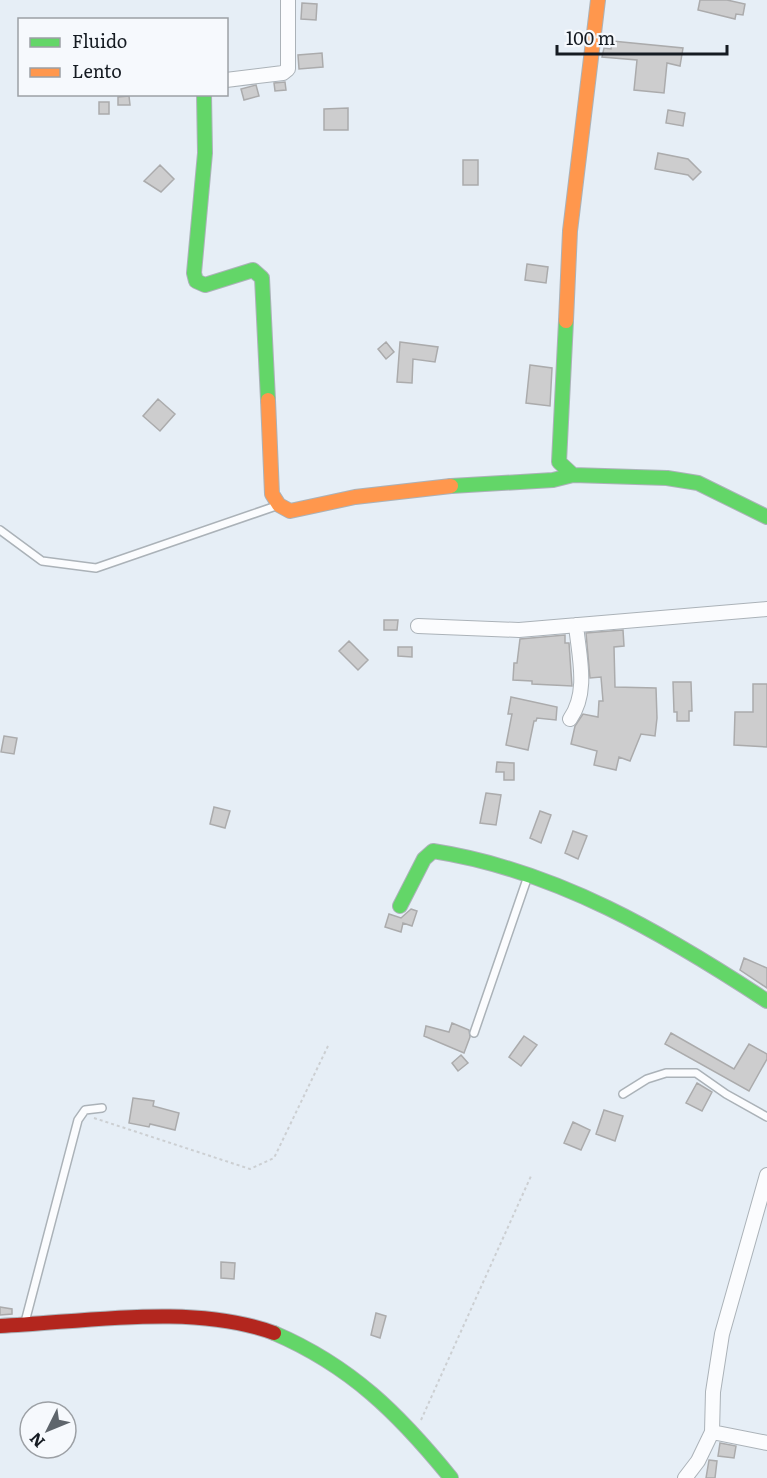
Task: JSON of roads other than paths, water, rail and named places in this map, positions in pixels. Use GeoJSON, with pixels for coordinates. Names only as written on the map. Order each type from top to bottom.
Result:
{"type":"FeatureCollection","features":[{"type":"Feature","properties":{"kind":"street"},"geometry":{"type":"LineString","coordinates":[[228,80],[283,73],[288,69],[288,0]]}},
{"type":"Feature","properties":{"kind":"street"},"geometry":{"type":"LineString","coordinates":[[573,475],[563,469],[559,462],[570,231],[598,0]]}},
{"type":"Feature","properties":{"kind":"street"},"geometry":{"type":"LineString","coordinates":[[204,96],[205,153],[194,273],[196,281],[205,285],[253,270],[262,278],[272,494],[279,506],[290,511],[337,498],[368,494],[553,480],[573,475],[667,478],[698,483],[767,517]]}},
{"type":"Feature","properties":{"kind":"street"},"geometry":{"type":"LineString","coordinates":[[418,626],[519,630],[767,609]]}},
{"type":"Feature","properties":{"kind":"street"},"geometry":{"type":"LineString","coordinates":[[570,719],[578,707],[582,694],[576,625]]}},
{"type":"Feature","properties":{"kind":"street"},"geometry":{"type":"LineString","coordinates":[[400,906],[424,859],[433,851],[471,857],[604,904],[691,951],[767,1002]]}},
{"type":"Feature","properties":{"kind":"street"},"geometry":{"type":"LineString","coordinates":[[685,1478],[698,1461],[712,1432],[713,1392],[722,1334],[767,1175]]}},
{"type":"Feature","properties":{"kind":"street"},"geometry":{"type":"LineString","coordinates":[[0,1326],[190,1316],[251,1325],[322,1354],[345,1368],[414,1434],[451,1478]]}},
{"type":"Feature","properties":{"kind":"street"},"geometry":{"type":"LineString","coordinates":[[712,1432],[767,1443]]}},
{"type":"Feature","properties":{"kind":"lane"},"geometry":{"type":"LineString","coordinates":[[0,530],[42,561],[96,568],[279,506]]}},
{"type":"Feature","properties":{"kind":"lane"},"geometry":{"type":"LineString","coordinates":[[474,1033],[527,877]]}},
{"type":"Feature","properties":{"kind":"lane"},"geometry":{"type":"LineString","coordinates":[[623,1094],[647,1079],[666,1073],[696,1073],[726,1094],[767,1117]]}},
{"type":"Feature","properties":{"kind":"lane"},"geometry":{"type":"LineString","coordinates":[[24,1325],[78,1120],[85,1110],[102,1108]]}}]}
